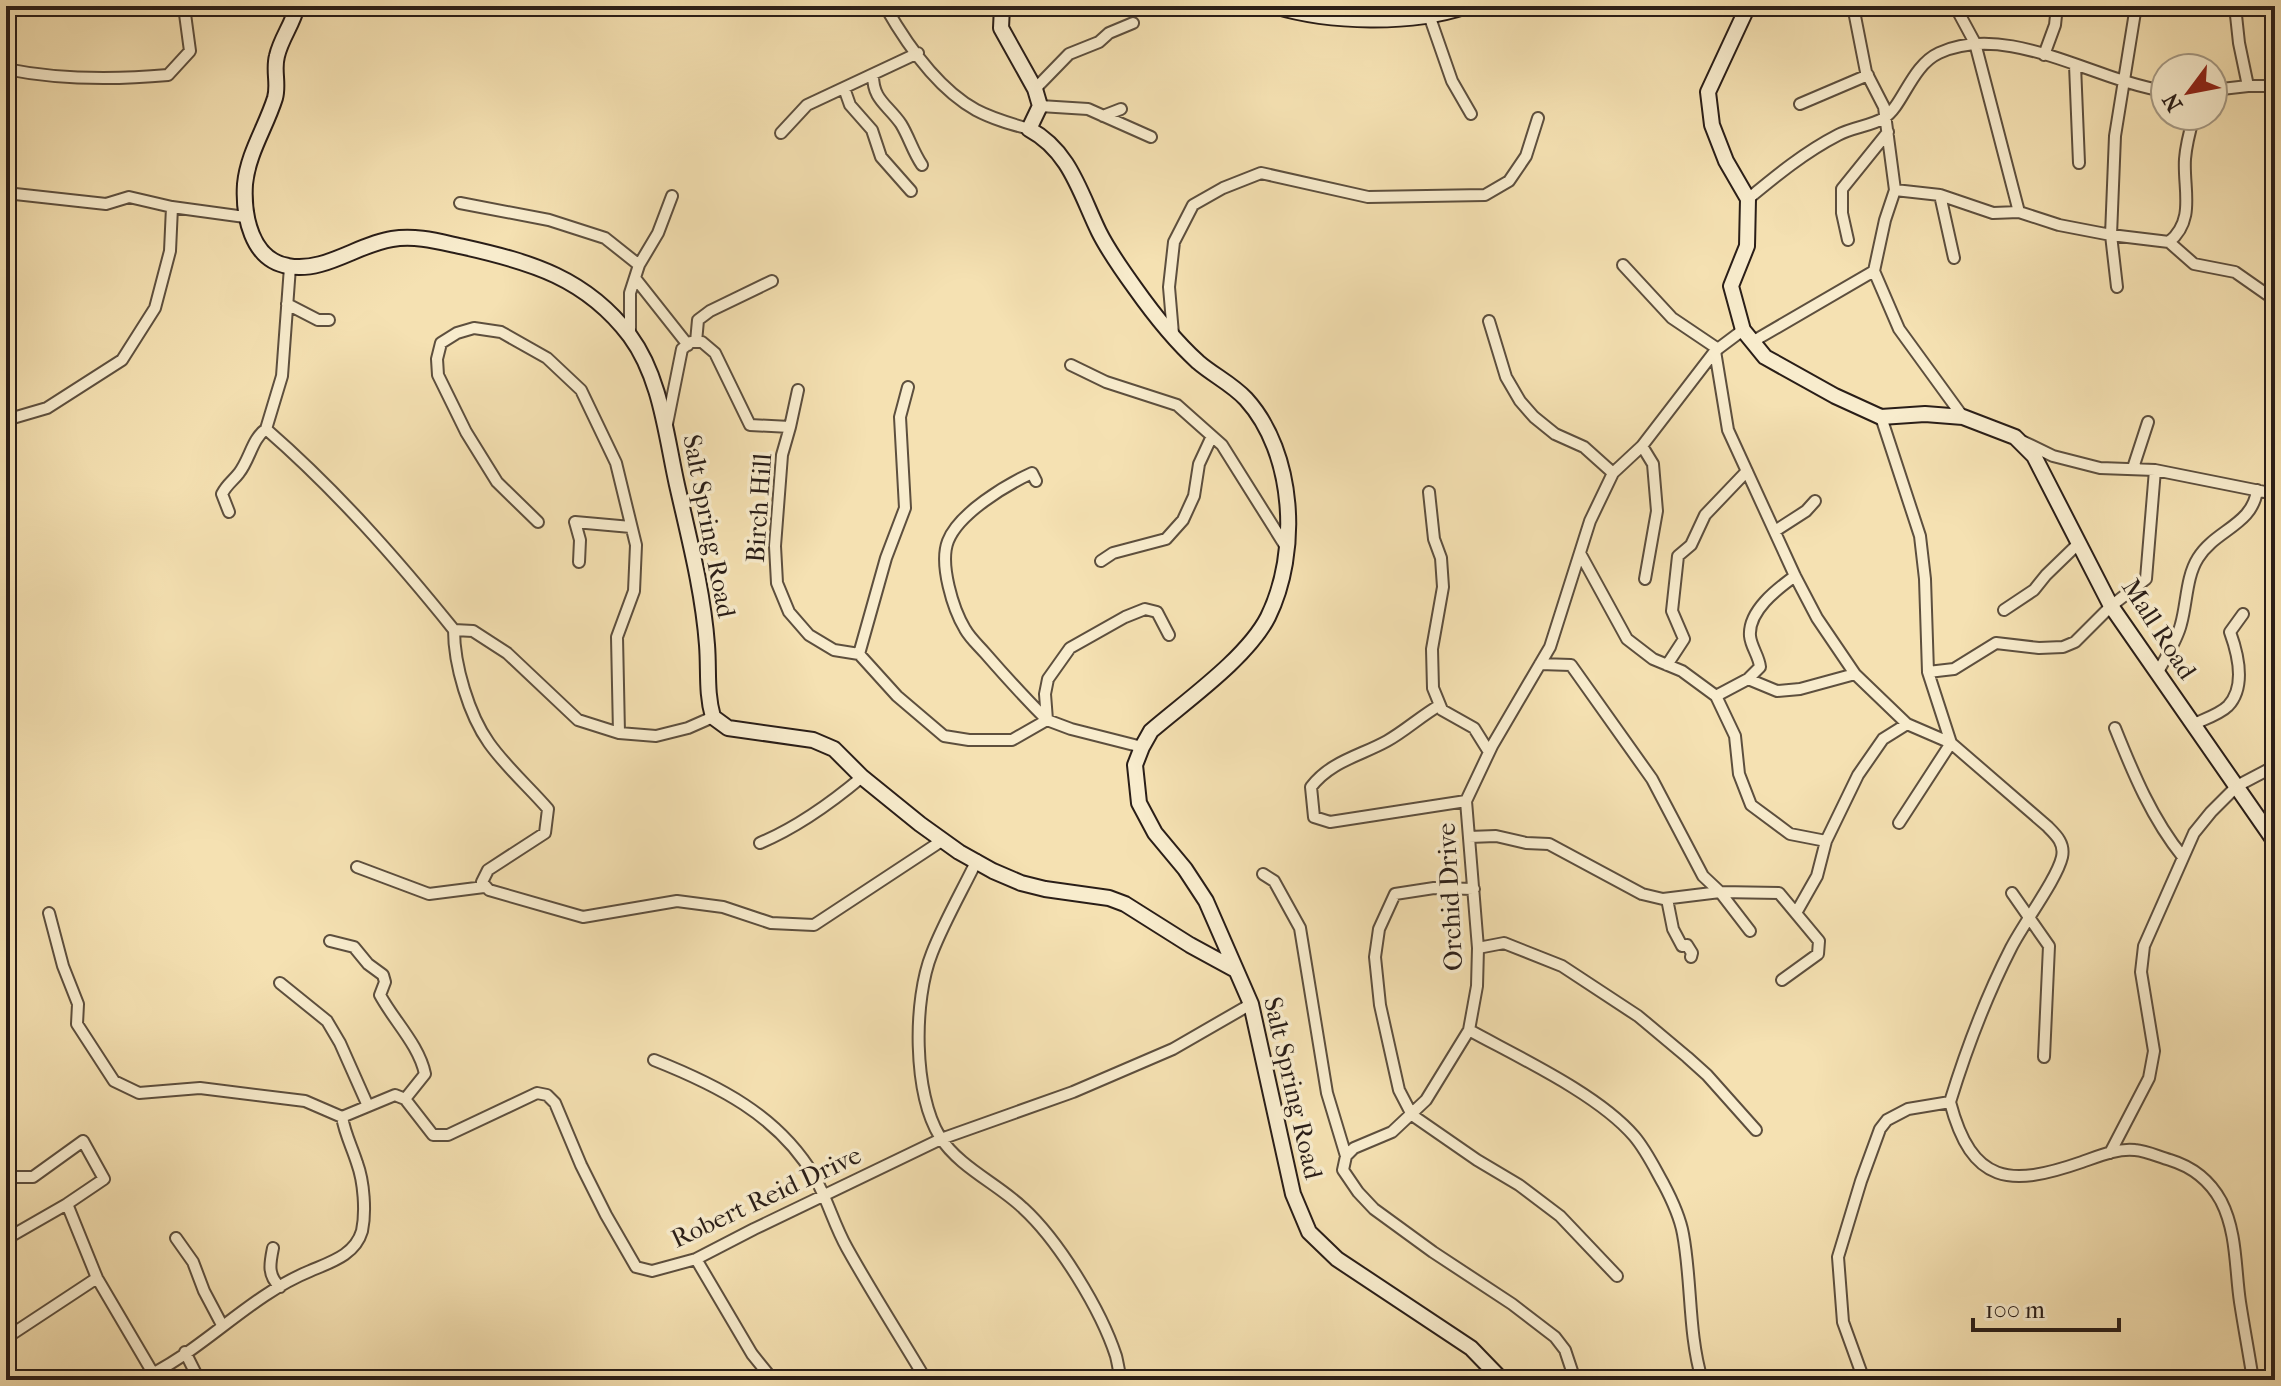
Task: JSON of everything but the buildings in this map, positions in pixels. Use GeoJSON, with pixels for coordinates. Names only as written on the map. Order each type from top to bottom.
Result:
{"type":"FeatureCollection","features":[{"type":"Feature","properties":{"kind":"street"},"geometry":{"type":"LineString","coordinates":[[6,69],[41,76],[101,79],[168,75],[190,51],[181,6]]}},
{"type":"Feature","properties":{"kind":"street"},"geometry":{"type":"LineString","coordinates":[[229,512],[222,494],[227,484],[240,473],[259,434],[266,429],[282,376],[290,267],[274,262],[249,230],[245,217],[245,181],[252,153],[275,96],[275,60],[297,6]]}},
{"type":"Feature","properties":{"kind":"street"},"geometry":{"type":"LineString","coordinates":[[885,6],[918,53],[958,99],[991,118],[1045,137],[1075,176],[1096,226],[1150,310],[1198,362],[1244,397],[1273,440],[1287,501],[1286,547],[1282,573],[1267,618],[1239,655],[1151,731],[1142,747],[1047,720],[965,630],[949,591],[945,565],[948,540],[969,513],[1002,487],[1032,473],[1036,481]]}},
{"type":"Feature","properties":{"kind":"street"},"geometry":{"type":"LineString","coordinates":[[1002,6],[1001,28],[1035,89],[1040,106],[1029,129]]}},
{"type":"Feature","properties":{"kind":"street"},"geometry":{"type":"LineString","coordinates":[[1274,6],[1327,16],[1379,18],[1447,13],[1467,6]]}},
{"type":"Feature","properties":{"kind":"street"},"geometry":{"type":"LineString","coordinates":[[1308,6],[1327,16]]}},
{"type":"Feature","properties":{"kind":"street"},"geometry":{"type":"LineString","coordinates":[[1748,6],[1708,92],[1712,125],[1721,149],[1748,199],[1747,246],[1731,286],[1748,336],[1765,357],[1835,396],[1881,417],[1925,414],[1963,417],[2065,460],[2100,468],[2155,470],[2275,494]]}},
{"type":"Feature","properties":{"kind":"street"},"geometry":{"type":"LineString","coordinates":[[1782,6],[1792,6]]}},
{"type":"Feature","properties":{"kind":"street"},"geometry":{"type":"LineString","coordinates":[[1853,6],[1868,75],[1878,92],[1886,117],[1895,190],[1874,271],[1899,329],[1963,417]]}},
{"type":"Feature","properties":{"kind":"street"},"geometry":{"type":"LineString","coordinates":[[1955,6],[1975,43],[2019,212]]}},
{"type":"Feature","properties":{"kind":"street"},"geometry":{"type":"LineString","coordinates":[[2044,55],[2055,25],[2057,6]]}},
{"type":"Feature","properties":{"kind":"street"},"geometry":{"type":"LineString","coordinates":[[2117,287],[2111,235],[2115,136],[2136,6]]}},
{"type":"Feature","properties":{"kind":"street"},"geometry":{"type":"LineString","coordinates":[[2235,6],[2248,86]]}},
{"type":"Feature","properties":{"kind":"street"},"geometry":{"type":"LineString","coordinates":[[1429,15],[1452,81],[1471,114]]}},
{"type":"Feature","properties":{"kind":"street"},"geometry":{"type":"LineString","coordinates":[[1035,89],[1069,54],[1133,23]]}},
{"type":"Feature","properties":{"kind":"street"},"geometry":{"type":"LineString","coordinates":[[1748,199],[1816,147],[1843,132],[1886,117],[1918,70],[1938,53],[1975,43],[1998,44],[2149,87]]}},
{"type":"Feature","properties":{"kind":"street"},"geometry":{"type":"LineString","coordinates":[[781,133],[807,105],[918,53]]}},
{"type":"Feature","properties":{"kind":"street"},"geometry":{"type":"LineString","coordinates":[[2075,65],[2079,163]]}},
{"type":"Feature","properties":{"kind":"street"},"geometry":{"type":"LineString","coordinates":[[873,75],[873,91],[902,126],[922,165]]}},
{"type":"Feature","properties":{"kind":"street"},"geometry":{"type":"LineString","coordinates":[[1800,104],[1868,75]]}},
{"type":"Feature","properties":{"kind":"street"},"geometry":{"type":"LineString","coordinates":[[2229,88],[2275,87]]}},
{"type":"Feature","properties":{"kind":"street"},"geometry":{"type":"LineString","coordinates":[[844,88],[850,105],[872,130],[881,157],[911,191]]}},
{"type":"Feature","properties":{"kind":"street"},"geometry":{"type":"LineString","coordinates":[[1040,106],[1088,109],[1151,137]]}},
{"type":"Feature","properties":{"kind":"street"},"geometry":{"type":"LineString","coordinates":[[1103,116],[1121,109]]}},
{"type":"Feature","properties":{"kind":"street"},"geometry":{"type":"LineString","coordinates":[[1173,334],[1169,287],[1174,242],[1193,205],[1223,188],[1261,173],[1368,197],[1485,195],[1509,181],[1526,156],[1538,118]]}},
{"type":"Feature","properties":{"kind":"street"},"geometry":{"type":"LineString","coordinates":[[1848,240],[1842,213],[1842,189],[1888,132]]}},
{"type":"Feature","properties":{"kind":"street"},"geometry":{"type":"LineString","coordinates":[[2169,242],[2179,234],[2188,205],[2185,160],[2191,132]]}},
{"type":"Feature","properties":{"kind":"street"},"geometry":{"type":"LineString","coordinates":[[1895,190],[1940,195],[1993,213],[2019,212],[2059,225],[2169,242],[2194,264],[2235,272],[2275,300]]}},
{"type":"Feature","properties":{"kind":"street"},"geometry":{"type":"LineString","coordinates":[[6,193],[106,204],[129,197],[172,207],[245,217]]}},
{"type":"Feature","properties":{"kind":"street"},"geometry":{"type":"LineString","coordinates":[[1940,195],[1954,258]]}},
{"type":"Feature","properties":{"kind":"street"},"geometry":{"type":"LineString","coordinates":[[630,336],[630,293],[639,265],[658,233],[672,196]]}},
{"type":"Feature","properties":{"kind":"street"},"geometry":{"type":"LineString","coordinates":[[460,203],[549,220],[605,238],[639,265]]}},
{"type":"Feature","properties":{"kind":"street"},"geometry":{"type":"LineString","coordinates":[[6,420],[47,408],[122,360],[155,308],[170,251],[172,207]]}},
{"type":"Feature","properties":{"kind":"street","name":"Salt Spring Road"},"geometry":{"type":"LineString","coordinates":[[290,267],[307,267],[389,239],[412,237],[506,255],[541,267],[574,285],[601,305],[630,336],[647,364],[666,429],[698,571],[707,646],[708,698],[713,717]]}},
{"type":"Feature","properties":{"kind":"street"},"geometry":{"type":"LineString","coordinates":[[1623,265],[1672,318],[1717,350],[1728,430],[1795,576],[1817,618],[1855,674],[1907,724],[1951,743],[2059,839],[2063,848],[2059,867],[2028,916],[1988,996],[1950,1102],[1966,1147],[1981,1162],[1999,1173],[2020,1178],[2045,1175],[2110,1153],[2135,1150],[2178,1162],[2196,1172],[2212,1186],[2233,1236],[2253,1380]]}},
{"type":"Feature","properties":{"kind":"street","name":"Orchid Drive"},"geometry":{"type":"LineString","coordinates":[[1346,1156],[1354,1148],[1392,1132],[1412,1115],[1426,1100],[1469,1030],[1477,986],[1478,948],[1466,801],[1489,752],[1550,647],[1590,521],[1613,473],[1642,446],[1717,350],[1874,271]]}},
{"type":"Feature","properties":{"kind":"street"},"geometry":{"type":"LineString","coordinates":[[635,278],[692,344]]}},
{"type":"Feature","properties":{"kind":"street"},"geometry":{"type":"LineString","coordinates":[[666,429],[682,349],[692,344],[698,320],[772,281]]}},
{"type":"Feature","properties":{"kind":"street"},"geometry":{"type":"LineString","coordinates":[[287,304],[318,320],[329,320]]}},
{"type":"Feature","properties":{"kind":"street"},"geometry":{"type":"LineString","coordinates":[[1489,321],[1506,377],[1520,401],[1555,434],[1584,447],[1613,473]]}},
{"type":"Feature","properties":{"kind":"street"},"geometry":{"type":"LineString","coordinates":[[538,522],[497,482],[466,432],[438,375],[437,359],[441,343],[457,333],[474,328],[501,332],[547,358],[581,390],[616,463],[636,545],[634,591],[617,637],[619,733]]}},
{"type":"Feature","properties":{"kind":"street","name":"Birch Hill"},"geometry":{"type":"LineString","coordinates":[[692,344],[702,342],[715,353],[750,425],[790,427],[778,486],[777,583],[789,612],[809,635],[834,650],[859,654]]}},
{"type":"Feature","properties":{"kind":"street"},"geometry":{"type":"LineString","coordinates":[[1071,365],[1106,382],[1177,405],[1222,445],[1286,547]]}},
{"type":"Feature","properties":{"kind":"street"},"geometry":{"type":"LineString","coordinates":[[908,387],[900,417],[905,508],[886,558],[859,654],[897,696],[944,736],[969,740],[1012,740],[1047,720]]}},
{"type":"Feature","properties":{"kind":"street"},"geometry":{"type":"LineString","coordinates":[[790,427],[798,390]]}},
{"type":"Feature","properties":{"kind":"street"},"geometry":{"type":"LineString","coordinates":[[1881,417],[1920,536],[1925,579],[1928,672],[1951,743]]}},
{"type":"Feature","properties":{"kind":"street"},"geometry":{"type":"LineString","coordinates":[[2133,468],[2148,422]]}},
{"type":"Feature","properties":{"kind":"street"},"geometry":{"type":"LineString","coordinates":[[266,429],[361,520],[454,630],[457,661],[478,725],[497,753],[548,809],[545,833],[488,870],[482,882],[484,887]]}},
{"type":"Feature","properties":{"kind":"street"},"geometry":{"type":"LineString","coordinates":[[1101,561],[1113,553],[1166,539],[1183,520],[1194,496],[1199,464],[1212,436]]}},
{"type":"Feature","properties":{"kind":"street","name":"Mall Road"},"geometry":{"type":"LineString","coordinates":[[2015,437],[2034,456],[2111,606],[2275,842]]}},
{"type":"Feature","properties":{"kind":"street"},"geometry":{"type":"LineString","coordinates":[[1642,446],[1653,464],[1657,511],[1645,579]]}},
{"type":"Feature","properties":{"kind":"street"},"geometry":{"type":"LineString","coordinates":[[1928,672],[1954,669],[1996,643],[2039,648],[2063,647],[2085,634],[2111,606],[2146,579],[2155,470]]}},
{"type":"Feature","properties":{"kind":"street"},"geometry":{"type":"LineString","coordinates":[[1667,665],[1684,639],[1672,611],[1678,556],[1691,545],[1705,515],[1747,471]]}},
{"type":"Feature","properties":{"kind":"street"},"geometry":{"type":"LineString","coordinates":[[2157,674],[2181,627],[2191,575],[2198,557],[2245,518],[2255,505],[2257,490]]}},
{"type":"Feature","properties":{"kind":"street"},"geometry":{"type":"LineString","coordinates":[[1429,492],[1443,587],[1432,649],[1433,688],[1442,710],[1474,728],[1489,752]]}},
{"type":"Feature","properties":{"kind":"street"},"geometry":{"type":"LineString","coordinates":[[1775,531],[1806,511],[1815,501]]}},
{"type":"Feature","properties":{"kind":"street"},"geometry":{"type":"LineString","coordinates":[[579,562],[580,540],[575,522],[631,527]]}},
{"type":"Feature","properties":{"kind":"street"},"geometry":{"type":"LineString","coordinates":[[2004,610],[2034,590],[2079,543]]}},
{"type":"Feature","properties":{"kind":"street"},"geometry":{"type":"LineString","coordinates":[[1581,555],[1627,639],[1653,659],[1682,671],[1716,696],[1735,736],[1739,774],[1751,805],[1790,834],[1826,841]]}},
{"type":"Feature","properties":{"kind":"street"},"geometry":{"type":"LineString","coordinates":[[1716,696],[1748,679],[1760,667],[1749,634],[1753,619],[1774,592],[1795,576]]}},
{"type":"Feature","properties":{"kind":"street"},"geometry":{"type":"LineString","coordinates":[[1047,720],[1045,694],[1048,679],[1070,648],[1145,609],[1157,612],[1169,635]]}},
{"type":"Feature","properties":{"kind":"street"},"geometry":{"type":"LineString","coordinates":[[2194,724],[2228,706],[2237,690],[2237,652],[2230,632],[2243,614]]}},
{"type":"Feature","properties":{"kind":"street"},"geometry":{"type":"LineString","coordinates":[[454,630],[473,631],[507,653],[578,720],[619,733],[656,736],[688,728],[713,717],[728,728],[813,740],[834,749],[862,777],[943,840],[977,860],[1021,883],[1109,898],[1125,904],[1234,969]]}},
{"type":"Feature","properties":{"kind":"street"},"geometry":{"type":"LineString","coordinates":[[1540,664],[1571,665],[1652,779],[1703,876],[1720,892],[1750,931]]}},
{"type":"Feature","properties":{"kind":"street"},"geometry":{"type":"LineString","coordinates":[[1748,679],[1777,691],[1800,689],[1855,674]]}},
{"type":"Feature","properties":{"kind":"street"},"geometry":{"type":"LineString","coordinates":[[1440,705],[1387,741],[1356,753],[1319,776],[1311,787],[1314,817],[1330,822],[1466,801]]}},
{"type":"Feature","properties":{"kind":"street"},"geometry":{"type":"LineString","coordinates":[[1796,913],[1817,876],[1826,841],[1858,775],[1883,739],[1907,724]]}},
{"type":"Feature","properties":{"kind":"street"},"geometry":{"type":"LineString","coordinates":[[2115,728],[2135,776],[2168,838],[2183,857]]}},
{"type":"Feature","properties":{"kind":"street"},"geometry":{"type":"LineString","coordinates":[[1899,823],[1951,743]]}},
{"type":"Feature","properties":{"kind":"street","name":"Salt Spring Road"},"geometry":{"type":"LineString","coordinates":[[1142,747],[1135,765],[1139,803],[1155,833],[1206,901],[1251,1004],[1293,1194],[1309,1232],[1337,1259],[1471,1348],[1502,1380]]}},
{"type":"Feature","properties":{"kind":"street"},"geometry":{"type":"LineString","coordinates":[[2110,1153],[2149,1078],[2154,1051],[2141,972],[2144,946],[2194,833],[2237,786],[2275,766]]}},
{"type":"Feature","properties":{"kind":"street"},"geometry":{"type":"LineString","coordinates":[[760,843],[832,802],[862,777]]}},
{"type":"Feature","properties":{"kind":"street"},"geometry":{"type":"LineString","coordinates":[[1469,837],[1496,836],[1526,843],[1549,844],[1642,894],[1667,899],[1720,892],[1779,893],[1819,941],[1818,954],[1782,980]]}},
{"type":"Feature","properties":{"kind":"street"},"geometry":{"type":"LineString","coordinates":[[357,867],[429,894],[484,887],[583,917],[677,901],[723,907],[771,923],[814,925],[943,840]]}},
{"type":"Feature","properties":{"kind":"street"},"geometry":{"type":"LineString","coordinates":[[977,860],[932,953],[922,987],[920,1069],[929,1113],[941,1139],[1021,1206],[1047,1233],[1097,1316],[1115,1356],[1121,1380]]}},
{"type":"Feature","properties":{"kind":"street"},"geometry":{"type":"LineString","coordinates":[[1263,874],[1274,881],[1300,928],[1327,1093],[1346,1156],[1343,1170],[1374,1209],[1555,1337],[1565,1350],[1575,1380]]}},
{"type":"Feature","properties":{"kind":"street"},"geometry":{"type":"LineString","coordinates":[[1474,889],[1434,888],[1395,894],[1379,929],[1375,957],[1380,1005],[1399,1090],[1412,1115],[1519,1185],[1560,1216],[1617,1276]]}},
{"type":"Feature","properties":{"kind":"street"},"geometry":{"type":"LineString","coordinates":[[2012,893],[2049,946],[2044,1057]]}},
{"type":"Feature","properties":{"kind":"street"},"geometry":{"type":"LineString","coordinates":[[1667,899],[1673,929],[1682,946],[1687,945],[1691,957]]}},
{"type":"Feature","properties":{"kind":"street"},"geometry":{"type":"LineString","coordinates":[[49,913],[63,966],[78,1004],[77,1024],[114,1081],[139,1093],[200,1088],[305,1101],[342,1117],[395,1095],[405,1099],[425,1074],[412,1045],[380,995],[385,982],[383,975],[368,964],[354,947],[330,941]]}},
{"type":"Feature","properties":{"kind":"street"},"geometry":{"type":"LineString","coordinates":[[1478,948],[1504,943],[1531,953],[1562,966],[1613,999],[1638,1016],[1707,1075],[1756,1130]]}},
{"type":"Feature","properties":{"kind":"street"},"geometry":{"type":"LineString","coordinates":[[280,983],[327,1021],[368,1106]]}},
{"type":"Feature","properties":{"kind":"street","name":"Robert Reid Drive"},"geometry":{"type":"LineString","coordinates":[[405,1099],[433,1135],[448,1135],[537,1093],[547,1095],[555,1103],[581,1165],[636,1267],[652,1271],[696,1259],[941,1139],[1073,1092],[1173,1049],[1251,1004]]}},
{"type":"Feature","properties":{"kind":"street"},"geometry":{"type":"LineString","coordinates":[[1469,1030],[1551,1075],[1615,1117],[1652,1162],[1669,1194],[1682,1229],[1690,1279],[1693,1343],[1702,1380]]}},
{"type":"Feature","properties":{"kind":"street"},"geometry":{"type":"LineString","coordinates":[[654,1060],[706,1080],[754,1111],[790,1142],[815,1178],[857,1267],[926,1380]]}},
{"type":"Feature","properties":{"kind":"street"},"geometry":{"type":"LineString","coordinates":[[1864,1380],[1843,1322],[1838,1257],[1861,1181],[1880,1129],[1887,1120],[1908,1109],[1950,1102]]}},
{"type":"Feature","properties":{"kind":"street"},"geometry":{"type":"LineString","coordinates":[[139,1380],[155,1376],[222,1325],[280,1287],[306,1272],[342,1258],[354,1246],[362,1231],[362,1188],[359,1167],[344,1132],[342,1117]]}},
{"type":"Feature","properties":{"kind":"street"},"geometry":{"type":"LineString","coordinates":[[6,1177],[33,1177],[83,1141],[104,1179],[6,1239]]}},
{"type":"Feature","properties":{"kind":"street"},"geometry":{"type":"LineString","coordinates":[[67,1204],[97,1278],[155,1376]]}},
{"type":"Feature","properties":{"kind":"street"},"geometry":{"type":"LineString","coordinates":[[176,1238],[193,1262],[222,1325]]}},
{"type":"Feature","properties":{"kind":"street"},"geometry":{"type":"LineString","coordinates":[[273,1248],[270,1266],[273,1281],[280,1287]]}},
{"type":"Feature","properties":{"kind":"street"},"geometry":{"type":"LineString","coordinates":[[696,1259],[752,1354],[773,1380]]}},
{"type":"Feature","properties":{"kind":"street"},"geometry":{"type":"LineString","coordinates":[[6,1338],[97,1278]]}},
{"type":"Feature","properties":{"kind":"street"},"geometry":{"type":"LineString","coordinates":[[185,1352],[199,1380]]}}]}
